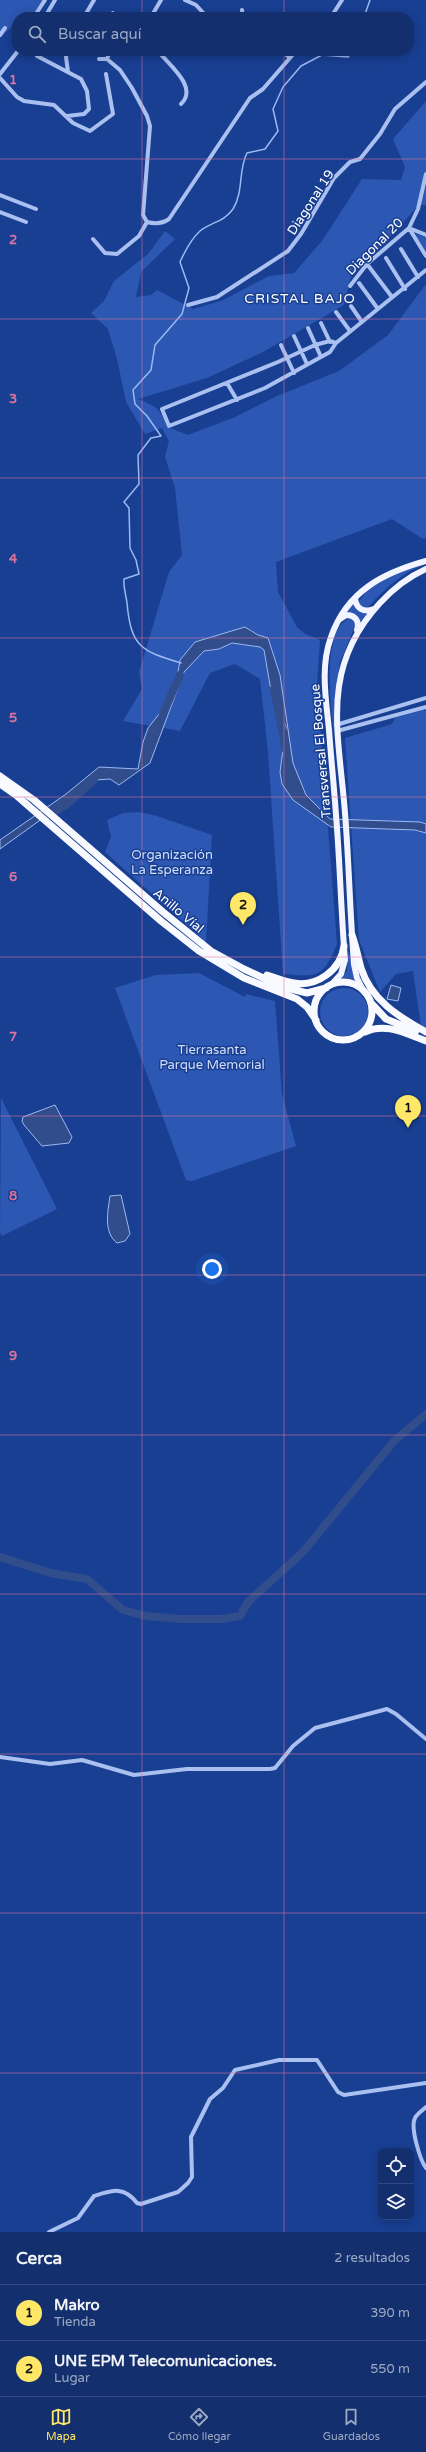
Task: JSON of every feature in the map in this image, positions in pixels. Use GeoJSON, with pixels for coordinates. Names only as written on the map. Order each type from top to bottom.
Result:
{"type":"FeatureCollection","features":[{"type":"Feature","properties":{"kind":"highway","name":"Anillo Víal"},"geometry":{"type":"LineString","coordinates":[[0,776],[31,803],[48,822],[161,922],[198,951],[244,978],[297,998],[307,1007],[316,1020]]}},
{"type":"Feature","properties":{"kind":"highway","name":"Anillo Víal"},"geometry":{"type":"LineString","coordinates":[[0,784],[55,818],[197,941],[255,974],[299,992],[314,992],[328,987]]}},
{"type":"Feature","properties":{"kind":"highway"},"geometry":{"type":"LineString","coordinates":[[352,935],[361,969],[374,994],[395,1014],[426,1033]]}},
{"type":"Feature","properties":{"kind":"highway"},"geometry":{"type":"LineString","coordinates":[[255,974],[293,983],[311,983],[331,971],[339,962],[344,946]]}},
{"type":"Feature","properties":{"kind":"highway"},"geometry":{"type":"LineString","coordinates":[[426,1033],[386,1019],[371,1003],[364,992],[348,983],[328,987],[316,1003],[316,1020],[325,1034],[336,1039],[352,1039],[363,1032],[377,1028],[387,1028],[426,1041]]}},
{"type":"Feature","properties":{"kind":"highway"},"geometry":{"type":"LineString","coordinates":[[363,1032],[371,1020],[371,1003]]}},
{"type":"Feature","properties":{"kind":"main road","name":"Transversal El Bosque"},"geometry":{"type":"LineString","coordinates":[[328,987],[343,971],[344,946],[338,832],[324,678],[327,651],[339,620],[355,598],[363,590],[387,574],[426,561]]}},
{"type":"Feature","properties":{"kind":"main road","name":"Transversal El Bosque"},"geometry":{"type":"LineString","coordinates":[[364,992],[356,973],[352,935],[345,812],[336,728],[340,675],[349,648],[358,630],[374,609],[396,588],[426,570]]}},
{"type":"Feature","properties":{"kind":"main road"},"geometry":{"type":"LineString","coordinates":[[355,598],[356,605],[361,610],[368,611],[374,609]]}},
{"type":"Feature","properties":{"kind":"main road"},"geometry":{"type":"LineString","coordinates":[[339,620],[343,616],[351,616],[358,621],[358,630]]}},
{"type":"Feature","properties":{"kind":"street"},"geometry":{"type":"LineString","coordinates":[[37,12],[45,0]]}},
{"type":"Feature","properties":{"kind":"street"},"geometry":{"type":"LineString","coordinates":[[49,12],[55,0]]}},
{"type":"Feature","properties":{"kind":"street"},"geometry":{"type":"LineString","coordinates":[[87,12],[94,0]]}},
{"type":"Feature","properties":{"kind":"street"},"geometry":{"type":"LineString","coordinates":[[154,12],[161,0]]}},
{"type":"Feature","properties":{"kind":"street"},"geometry":{"type":"LineString","coordinates":[[185,0],[196,5],[202,12]]}},
{"type":"Feature","properties":{"kind":"street"},"geometry":{"type":"LineString","coordinates":[[334,12],[342,0]]}},
{"type":"Feature","properties":{"kind":"street"},"geometry":{"type":"LineString","coordinates":[[0,35],[5,28]]}},
{"type":"Feature","properties":{"kind":"street"},"geometry":{"type":"LineString","coordinates":[[0,74],[14,56]]}},
{"type":"Feature","properties":{"kind":"street"},"geometry":{"type":"LineString","coordinates":[[37,56],[82,80],[87,91],[90,108],[84,114],[67,116]]}},
{"type":"Feature","properties":{"kind":"street"},"geometry":{"type":"LineString","coordinates":[[66,56],[68,72]]}},
{"type":"Feature","properties":{"kind":"street"},"geometry":{"type":"LineString","coordinates":[[162,56],[186,85],[186,97],[181,104]]}},
{"type":"Feature","properties":{"kind":"street"},"geometry":{"type":"LineString","coordinates":[[147,222],[162,223],[169,219],[250,98],[263,89],[290,58],[288,56]]}},
{"type":"Feature","properties":{"kind":"street"},"geometry":{"type":"LineString","coordinates":[[99,59],[107,59],[120,70],[147,116],[150,138],[143,203],[143,215],[147,222]]}},
{"type":"Feature","properties":{"kind":"street"},"geometry":{"type":"LineString","coordinates":[[0,78],[17,97],[24,101],[54,105],[67,116],[73,124],[90,131],[113,116],[106,74]]}},
{"type":"Feature","properties":{"kind":"street","name":"Diagonal 19"},"geometry":{"type":"LineString","coordinates":[[188,305],[217,297],[288,251],[301,234],[334,178],[350,162],[360,159],[380,134],[395,109],[426,82]]}},
{"type":"Feature","properties":{"kind":"street","name":"Diagonal 20"},"geometry":{"type":"LineString","coordinates":[[350,286],[368,264],[409,228],[418,209],[426,174]]}},
{"type":"Feature","properties":{"kind":"street"},"geometry":{"type":"LineString","coordinates":[[0,196],[36,209]]}},
{"type":"Feature","properties":{"kind":"street"},"geometry":{"type":"LineString","coordinates":[[0,212],[26,222]]}},
{"type":"Feature","properties":{"kind":"street"},"geometry":{"type":"LineString","coordinates":[[94,239],[105,253],[117,254],[139,236],[147,222]]}},
{"type":"Feature","properties":{"kind":"street"},"geometry":{"type":"LineString","coordinates":[[409,228],[426,235]]}},
{"type":"Feature","properties":{"kind":"street"},"geometry":{"type":"LineString","coordinates":[[409,228],[426,256]]}},
{"type":"Feature","properties":{"kind":"street"},"geometry":{"type":"LineString","coordinates":[[401,249],[418,277]]}},
{"type":"Feature","properties":{"kind":"street"},"geometry":{"type":"LineString","coordinates":[[386,258],[405,289]]}},
{"type":"Feature","properties":{"kind":"street"},"geometry":{"type":"LineString","coordinates":[[368,264],[392,297]]}},
{"type":"Feature","properties":{"kind":"street"},"geometry":{"type":"LineString","coordinates":[[336,343],[330,341],[315,345],[162,409],[169,426],[237,400],[294,373],[321,357],[392,297],[405,289],[426,270]]}},
{"type":"Feature","properties":{"kind":"street"},"geometry":{"type":"LineString","coordinates":[[359,283],[378,309]]}},
{"type":"Feature","properties":{"kind":"street"},"geometry":{"type":"LineString","coordinates":[[351,306],[362,322]]}},
{"type":"Feature","properties":{"kind":"street"},"geometry":{"type":"LineString","coordinates":[[336,312],[350,332]]}},
{"type":"Feature","properties":{"kind":"street"},"geometry":{"type":"LineString","coordinates":[[321,323],[333,348]]}},
{"type":"Feature","properties":{"kind":"street"},"geometry":{"type":"LineString","coordinates":[[308,328],[321,357]]}},
{"type":"Feature","properties":{"kind":"street"},"geometry":{"type":"LineString","coordinates":[[294,336],[307,364]]}},
{"type":"Feature","properties":{"kind":"street"},"geometry":{"type":"LineString","coordinates":[[281,345],[294,373]]}},
{"type":"Feature","properties":{"kind":"street"},"geometry":{"type":"LineString","coordinates":[[226,383],[237,400]]}},
{"type":"Feature","properties":{"kind":"street"},"geometry":{"type":"LineString","coordinates":[[336,728],[426,698]]}},
{"type":"Feature","properties":{"kind":"street"},"geometry":{"type":"LineString","coordinates":[[336,728],[426,707]]}},
{"type":"Feature","properties":{"kind":"street"},"geometry":{"type":"LineString","coordinates":[[0,1757],[50,1764],[82,1760],[134,1775],[187,1769],[273,1769],[293,1746],[315,1728],[387,1709],[396,1714],[426,1739]]}},
{"type":"Feature","properties":{"kind":"street"},"geometry":{"type":"LineString","coordinates":[[49,2232],[78,2218],[94,2196],[127,2191],[137,2203],[141,2204],[184,2188],[192,2177],[191,2137],[210,2099],[223,2088],[232,2073],[239,2068],[278,2060],[317,2060],[338,2092],[344,2095],[426,2083]]}},
{"type":"Feature","properties":{"kind":"street"},"geometry":{"type":"LineString","coordinates":[[426,2107],[415,2118],[414,2122],[417,2146],[426,2168]]}},
{"type":"Feature","properties":{"kind":"green space"},"geometry":{"type":"Polygon","coordinates":[[[0,0],[44,0],[36,12],[12,12],[12,26],[0,38],[0,0]]]}},
{"type":"Feature","properties":{"kind":"green space"},"geometry":{"type":"Polygon","coordinates":[[[426,101],[426,205],[419,205],[388,239],[352,272],[344,305],[263,352],[207,378],[138,399],[157,408],[167,427],[188,435],[235,417],[277,396],[339,371],[388,335],[426,284],[426,538],[423,539],[392,519],[276,562],[278,592],[297,627],[305,634],[320,640],[317,685],[337,944],[328,963],[318,973],[312,975],[283,974],[268,752],[260,679],[235,664],[210,673],[180,731],[123,721],[142,689],[139,672],[169,572],[182,555],[175,488],[165,457],[169,441],[162,428],[145,434],[126,402],[117,359],[108,329],[91,313],[104,301],[114,281],[148,254],[165,231],[175,239],[141,272],[136,297],[151,295],[157,290],[193,309],[221,301],[269,276],[294,273],[322,241],[362,179],[401,180],[405,167],[393,139],[426,101]]]}},
{"type":"Feature","properties":{"kind":"green space"},"geometry":{"type":"Polygon","coordinates":[[[415,234],[426,237],[426,253],[415,234]]]}},
{"type":"Feature","properties":{"kind":"green space"},"geometry":{"type":"Polygon","coordinates":[[[426,564],[417,567],[402,576],[387,588],[368,607],[361,606],[359,602],[364,594],[379,581],[398,573],[426,564]]]}},
{"type":"Feature","properties":{"kind":"green space"},"geometry":{"type":"Polygon","coordinates":[[[354,602],[359,610],[369,612],[361,622],[357,615],[344,615],[354,602]]]}},
{"type":"Feature","properties":{"kind":"green space"},"geometry":{"type":"Polygon","coordinates":[[[351,618],[356,624],[340,662],[335,703],[334,734],[330,689],[331,652],[335,636],[341,624],[351,618]]]}},
{"type":"Feature","properties":{"kind":"green space"},"geometry":{"type":"Polygon","coordinates":[[[426,709],[426,824],[409,829],[426,833],[426,1035],[422,1034],[413,971],[396,974],[380,992],[359,940],[345,738],[392,724],[395,718],[426,709]]]}},
{"type":"Feature","properties":{"kind":"green space","name":"Organización La Esperanza"},"geometry":{"type":"Polygon","coordinates":[[[139,812],[157,816],[212,835],[206,942],[105,852],[111,837],[107,820],[123,813],[139,812]]]}},
{"type":"Feature","properties":{"kind":"green space"},"geometry":{"type":"Polygon","coordinates":[[[348,951],[350,954],[355,981],[348,978],[340,979],[347,971],[348,951]]]}},
{"type":"Feature","properties":{"kind":"green space","name":"Tierrasanta Parque Memorial"},"geometry":{"type":"Polygon","coordinates":[[[199,973],[245,997],[246,994],[275,1001],[282,1094],[296,1146],[192,1181],[186,1180],[115,988],[156,975],[199,973]]]}},
{"type":"Feature","properties":{"kind":"green space"},"geometry":{"type":"Polygon","coordinates":[[[344,988],[353,990],[361,995],[366,1003],[368,1012],[366,1021],[361,1029],[353,1034],[344,1036],[335,1034],[327,1029],[322,1021],[320,1012],[322,1003],[327,995],[335,990],[344,988]]]}},
{"type":"Feature","properties":{"kind":"green space"},"geometry":{"type":"Polygon","coordinates":[[[1,1098],[57,1209],[2,1236],[0,1233],[1,1098]]]}},
{"type":"Feature","properties":{"kind":"shaded area"},"geometry":{"type":"Polygon","coordinates":[[[245,627],[258,635],[268,638],[280,675],[293,763],[306,795],[330,819],[420,822],[426,824],[426,833],[415,830],[331,827],[293,800],[282,784],[280,772],[286,727],[270,685],[264,650],[260,647],[232,643],[219,649],[204,651],[184,672],[150,763],[119,785],[110,779],[96,780],[0,849],[0,840],[66,794],[99,767],[138,769],[143,742],[148,728],[167,704],[176,685],[180,660],[195,642],[245,627]]]}},
{"type":"Feature","properties":{"kind":"shaded area"},"geometry":{"type":"Polygon","coordinates":[[[391,985],[401,988],[398,1001],[387,999],[391,985]]]}},
{"type":"Feature","properties":{"kind":"shaded area"},"geometry":{"type":"Polygon","coordinates":[[[55,1105],[72,1137],[69,1143],[42,1146],[24,1125],[22,1121],[23,1117],[55,1105]]]}},
{"type":"Feature","properties":{"kind":"shaded area"},"geometry":{"type":"Polygon","coordinates":[[[121,1195],[130,1234],[125,1241],[117,1243],[108,1227],[108,1215],[110,1196],[121,1195]]]}},
{"type":"Feature","properties":{"kind":"waterway"},"geometry":{"type":"LineString","coordinates":[[366,12],[370,0]]}},
{"type":"Feature","properties":{"kind":"waterway"},"geometry":{"type":"LineString","coordinates":[[181,663],[156,655],[140,645],[135,638],[129,618],[124,579],[139,574],[136,560],[130,548],[129,508],[124,502],[139,484],[138,455],[151,438],[161,436],[147,416],[135,404],[133,390],[151,370],[155,345],[182,314],[189,288],[180,262],[186,249],[200,231],[226,217],[233,209],[239,195],[244,160],[247,153],[265,149],[278,131],[273,109],[283,87],[301,66],[320,56]]}},
{"type":"Feature","properties":{"kind":"waterway"},"geometry":{"type":"LineString","coordinates":[[335,56],[349,56]]}},
{"type":"Feature","properties":{"kind":"waterway"},"geometry":{"type":"LineString","coordinates":[[163,714],[180,675]]}},
{"type":"Feature","properties":{"kind":"waterway"},"geometry":{"type":"LineString","coordinates":[[274,689],[286,750]]}},
{"type":"Feature","properties":{"kind":"waterway"},"geometry":{"type":"LineString","coordinates":[[45,817],[66,805],[94,780]]}},
{"type":"Feature","properties":{"kind":"waterway"},"geometry":{"type":"LineString","coordinates":[[0,1557],[51,1573],[87,1579],[123,1610],[146,1616],[180,1619],[221,1619],[240,1616],[248,1602],[303,1552],[394,1441],[426,1414]]}},
{"type":"Feature","properties":{"kind":"place","name":"UNE EPM Telecomunicaciones."},"geometry":{"type":"Point","coordinates":[243,925]}},
{"type":"Feature","properties":{"kind":"place","name":"Makro"},"geometry":{"type":"Point","coordinates":[408,1128]}},
{"type":"Feature","properties":{"kind":"district","name":"CRISTAL BAJO"},"geometry":{"type":"Point","coordinates":[300,298]}}]}
